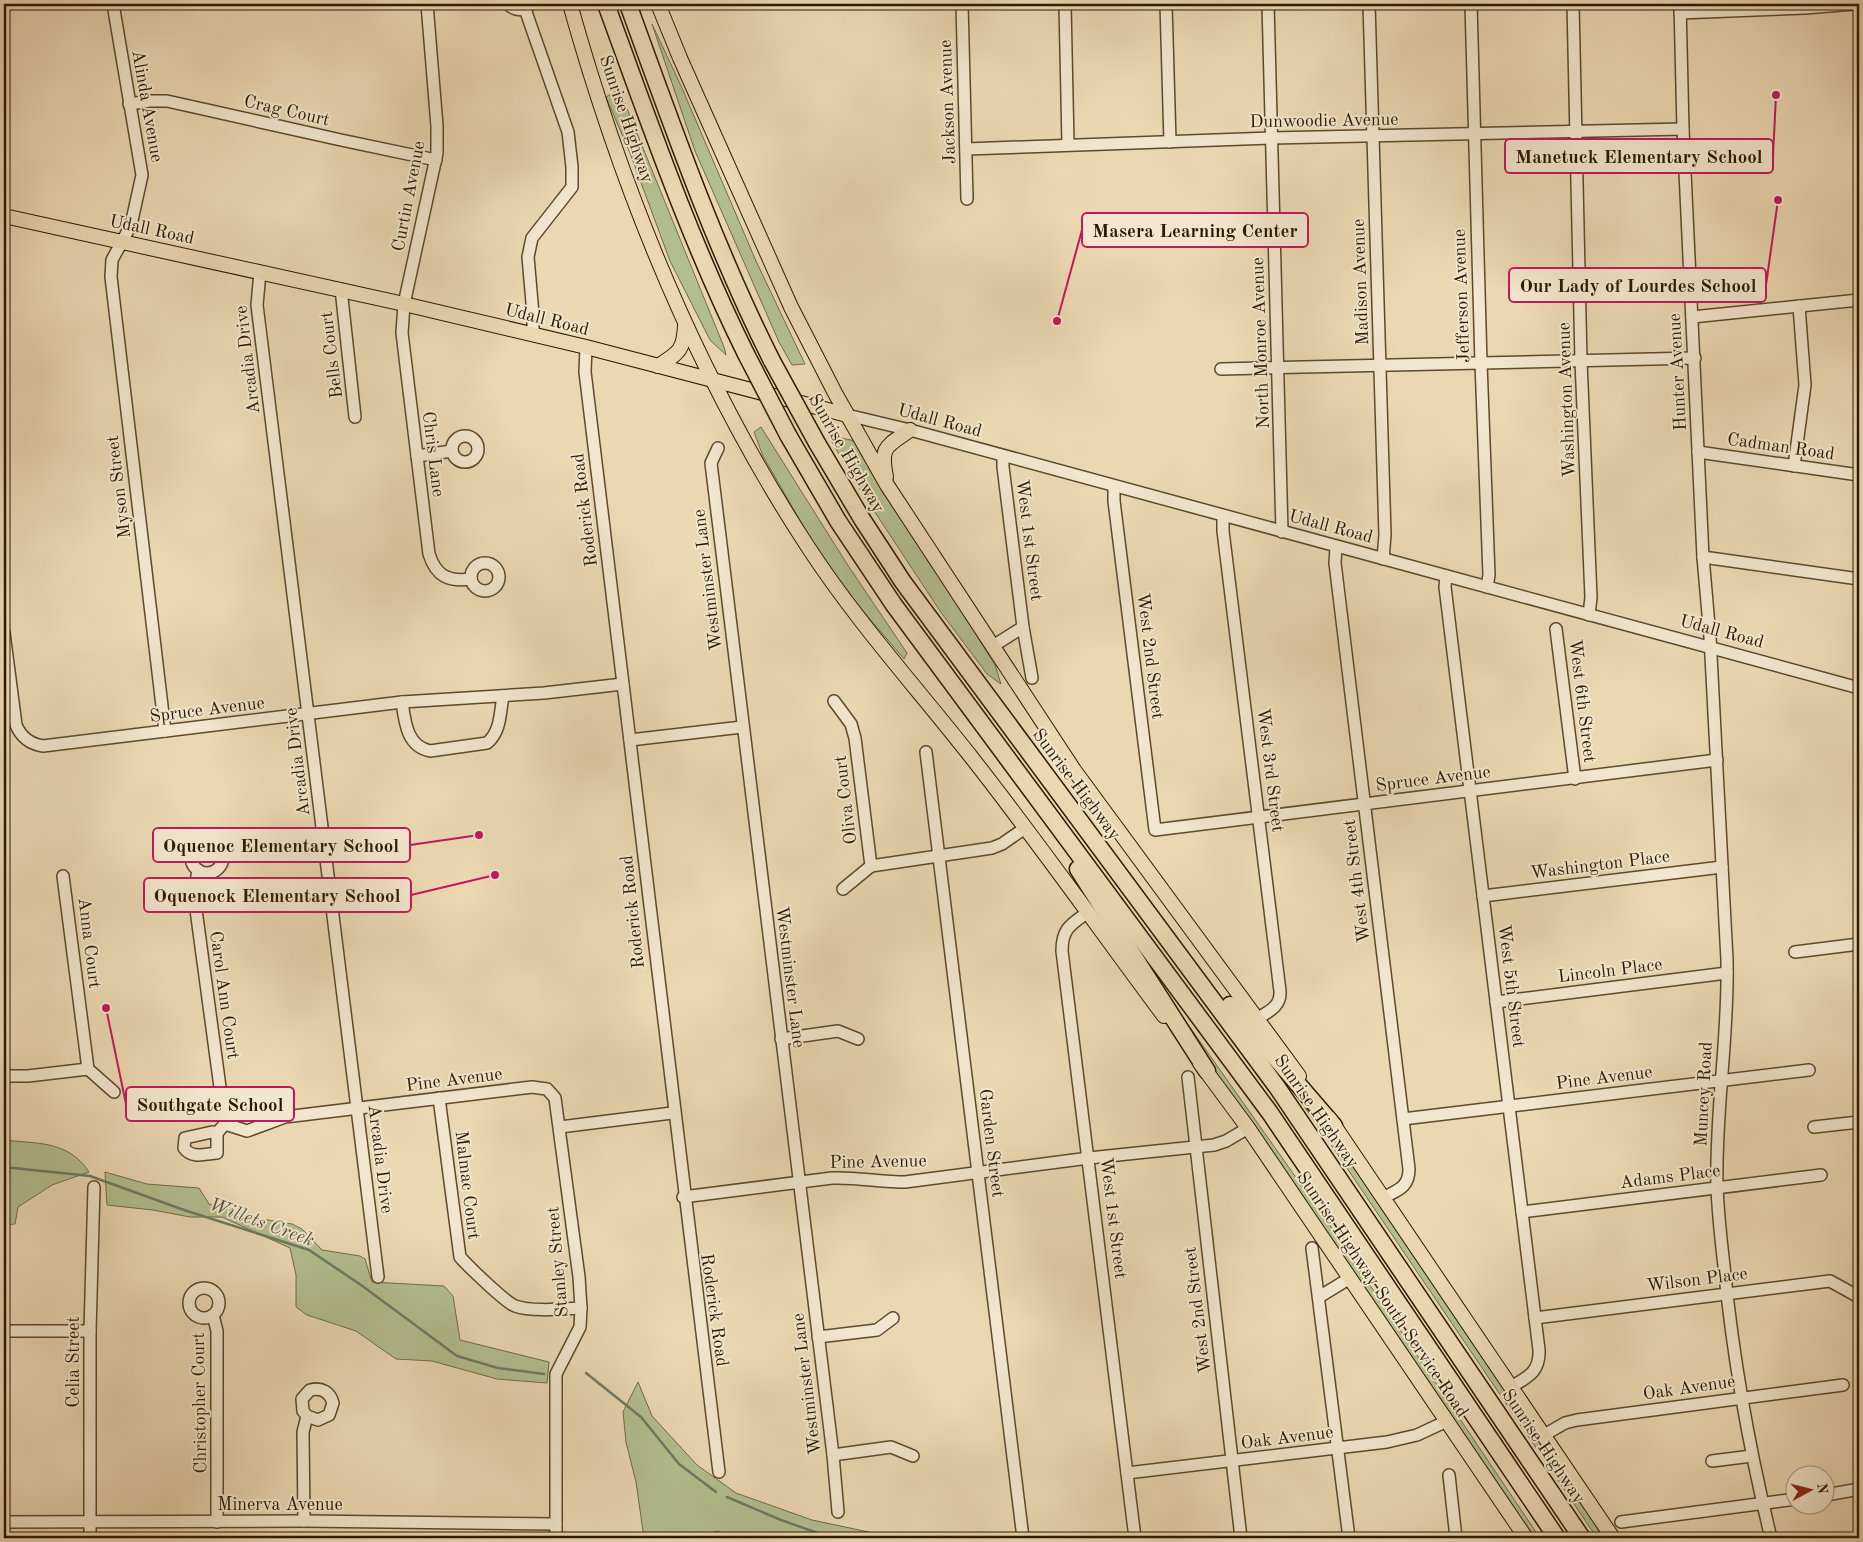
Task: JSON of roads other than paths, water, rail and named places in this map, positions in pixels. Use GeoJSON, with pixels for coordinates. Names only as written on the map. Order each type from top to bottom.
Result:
{"type":"FeatureCollection","features":[{"type":"Feature","properties":{"kind":"highway","name":"Sunrise Highway"},"geometry":{"type":"LineString","coordinates":[[606,4],[687,223],[713,284],[746,354],[788,435],[838,521],[894,605],[1260,1099],[1557,1538]]}},
{"type":"Feature","properties":{"kind":"highway","name":"Sunrise Highway"},"geometry":{"type":"LineString","coordinates":[[630,4],[709,223],[741,296],[772,361],[817,443],[867,527],[918,603],[1281,1093],[1582,1538]]}},
{"type":"Feature","properties":{"kind":"highway"},"geometry":{"type":"LineString","coordinates":[[1041,804],[1081,875],[1207,1071]]}},
{"type":"Feature","properties":{"kind":"highway"},"geometry":{"type":"LineString","coordinates":[[1178,952],[1231,1007],[1299,1088],[1334,1126]]}},
{"type":"Feature","properties":{"kind":"main road","name":"Sunrise Highway"},"geometry":{"type":"LineString","coordinates":[[570,4],[592,80],[628,187],[685,321],[713,381]]}},
{"type":"Feature","properties":{"kind":"main road","name":"Sunrise Highway"},"geometry":{"type":"LineString","coordinates":[[658,4],[680,58],[781,284],[847,415],[887,485],[1088,790],[1258,1018],[1334,1126],[1614,1538]]}},
{"type":"Feature","properties":{"kind":"main road","name":"Udall Road"},"geometry":{"type":"LineString","coordinates":[[4,216],[341,289],[533,334],[847,415]]}},
{"type":"Feature","properties":{"kind":"main road"},"geometry":{"type":"LineString","coordinates":[[658,366],[681,349],[684,340],[685,321]]}},
{"type":"Feature","properties":{"kind":"main road"},"geometry":{"type":"LineString","coordinates":[[713,381],[767,480],[821,566],[876,640],[1026,828],[1087,913],[1207,1071]]}},
{"type":"Feature","properties":{"kind":"main road"},"geometry":{"type":"LineString","coordinates":[[887,485],[883,461],[884,452],[889,444],[910,430]]}},
{"type":"Feature","properties":{"kind":"main road","name":"Sunrise Highway South Service Road"},"geometry":{"type":"LineString","coordinates":[[1207,1071],[1248,1128],[1526,1538]]}},
{"type":"Feature","properties":{"kind":"street","name":"Alinda Avenue"},"geometry":{"type":"LineString","coordinates":[[113,4],[142,175],[131,225],[122,242]]}},
{"type":"Feature","properties":{"kind":"street","name":"Curtin Avenue"},"geometry":{"type":"LineString","coordinates":[[404,304],[436,160],[437,136],[427,4]]}},
{"type":"Feature","properties":{"kind":"street"},"geometry":{"type":"LineString","coordinates":[[508,4],[514,8],[528,6],[568,132],[572,167],[572,187],[532,238],[528,257],[533,334]]}},
{"type":"Feature","properties":{"kind":"street","name":"Jackson Avenue"},"geometry":{"type":"LineString","coordinates":[[962,4],[967,199]]}},
{"type":"Feature","properties":{"kind":"street"},"geometry":{"type":"LineString","coordinates":[[1065,4],[1068,145]]}},
{"type":"Feature","properties":{"kind":"street"},"geometry":{"type":"LineString","coordinates":[[1166,4],[1170,142]]}},
{"type":"Feature","properties":{"kind":"street","name":"North Monroe Avenue"},"geometry":{"type":"LineString","coordinates":[[1268,4],[1282,532]]}},
{"type":"Feature","properties":{"kind":"street","name":"Madison Avenue"},"geometry":{"type":"LineString","coordinates":[[1369,4],[1385,535],[1383,559]]}},
{"type":"Feature","properties":{"kind":"street","name":"Jefferson Avenue"},"geometry":{"type":"LineString","coordinates":[[1471,4],[1489,575],[1487,587]]}},
{"type":"Feature","properties":{"kind":"street","name":"Washington Avenue"},"geometry":{"type":"LineString","coordinates":[[1573,4],[1581,361],[1591,597],[1589,615]]}},
{"type":"Feature","properties":{"kind":"street"},"geometry":{"type":"LineString","coordinates":[[1680,8],[1805,8],[1854,4]]}},
{"type":"Feature","properties":{"kind":"street","name":"Hunter Avenue"},"geometry":{"type":"LineString","coordinates":[[1680,8],[1683,129],[1695,358],[1702,557],[1711,648]]}},
{"type":"Feature","properties":{"kind":"street","name":"Crag Court"},"geometry":{"type":"LineString","coordinates":[[129,104],[167,101],[436,160]]}},
{"type":"Feature","properties":{"kind":"street","name":"Dunwoodie Avenue"},"geometry":{"type":"LineString","coordinates":[[966,149],[1271,138],[1683,129]]}},
{"type":"Feature","properties":{"kind":"street","name":"Myson Street"},"geometry":{"type":"LineString","coordinates":[[122,242],[112,260],[111,277],[165,731]]}},
{"type":"Feature","properties":{"kind":"street","name":"Arcadia Drive"},"geometry":{"type":"LineString","coordinates":[[260,272],[257,305],[378,1277]]}},
{"type":"Feature","properties":{"kind":"street","name":"Bells Court"},"geometry":{"type":"LineString","coordinates":[[341,289],[355,417]]}},
{"type":"Feature","properties":{"kind":"street"},"geometry":{"type":"LineString","coordinates":[[1692,317],[1859,300]]}},
{"type":"Feature","properties":{"kind":"street","name":"Chris Lane"},"geometry":{"type":"LineString","coordinates":[[404,304],[402,333],[429,554],[433,566],[440,575],[457,579],[471,579]]}},
{"type":"Feature","properties":{"kind":"street"},"geometry":{"type":"LineString","coordinates":[[1794,466],[1805,390],[1799,306]]}},
{"type":"Feature","properties":{"kind":"street","name":"Roderick Road"},"geometry":{"type":"LineString","coordinates":[[586,347],[585,372],[630,740],[672,1113],[719,1472]]}},
{"type":"Feature","properties":{"kind":"street"},"geometry":{"type":"LineString","coordinates":[[1221,369],[1695,358]]}},
{"type":"Feature","properties":{"kind":"street","name":"Udall Road"},"geometry":{"type":"LineString","coordinates":[[847,415],[910,430],[1003,457],[1859,688]]}},
{"type":"Feature","properties":{"kind":"street","name":"Westminster Lane"},"geometry":{"type":"LineString","coordinates":[[718,448],[711,463],[833,1455],[838,1512]]}},
{"type":"Feature","properties":{"kind":"street"},"geometry":{"type":"LineString","coordinates":[[417,456],[452,451]]}},
{"type":"Feature","properties":{"kind":"street","name":"Cadman Road"},"geometry":{"type":"LineString","coordinates":[[1698,452],[1859,475]]}},
{"type":"Feature","properties":{"kind":"street","name":"West 1st Street"},"geometry":{"type":"LineString","coordinates":[[1003,457],[1023,627],[1032,678]]}},
{"type":"Feature","properties":{"kind":"street","name":"West 2nd Street"},"geometry":{"type":"LineString","coordinates":[[1114,487],[1114,502],[1155,830]]}},
{"type":"Feature","properties":{"kind":"street","name":"West 3rd Street"},"geometry":{"type":"LineString","coordinates":[[1223,516],[1223,531],[1280,996],[1275,1007],[1258,1018]]}},
{"type":"Feature","properties":{"kind":"street","name":"West 4th Street"},"geometry":{"type":"LineString","coordinates":[[1336,547],[1334,563],[1403,1119],[1408,1178],[1402,1188],[1383,1198]]}},
{"type":"Feature","properties":{"kind":"street"},"geometry":{"type":"LineString","coordinates":[[1702,557],[1859,579]]}},
{"type":"Feature","properties":{"kind":"street","name":"West 5th Street"},"geometry":{"type":"LineString","coordinates":[[1446,576],[1445,590],[1539,1350],[1538,1365],[1532,1372],[1511,1387]]}},
{"type":"Feature","properties":{"kind":"street","name":"West 1st Street"},"geometry":{"type":"LineString","coordinates":[[993,646],[1023,627]]}},
{"type":"Feature","properties":{"kind":"street","name":"West 6th Street"},"geometry":{"type":"LineString","coordinates":[[1556,629],[1575,778]]}},
{"type":"Feature","properties":{"kind":"street","name":"Spruce Avenue"},"geometry":{"type":"LineString","coordinates":[[4,633],[15,720],[18,730],[28,741],[38,746],[402,702],[503,696],[623,684]]}},
{"type":"Feature","properties":{"kind":"street","name":"Muncey Road"},"geometry":{"type":"LineString","coordinates":[[1711,648],[1727,973],[1726,1019],[1720,1080],[1717,1188],[1726,1293],[1740,1398],[1771,1538]]}},
{"type":"Feature","properties":{"kind":"street"},"geometry":{"type":"LineString","coordinates":[[402,702],[411,739],[424,749],[430,751],[487,743],[494,738],[503,696]]}},
{"type":"Feature","properties":{"kind":"street","name":"Oliva Court"},"geometry":{"type":"LineString","coordinates":[[834,700],[851,724],[856,738],[871,866],[843,890]]}},
{"type":"Feature","properties":{"kind":"street"},"geometry":{"type":"LineString","coordinates":[[630,740],[742,727]]}},
{"type":"Feature","properties":{"kind":"street","name":"Garden Street"},"geometry":{"type":"LineString","coordinates":[[926,752],[1023,1538]]}},
{"type":"Feature","properties":{"kind":"street","name":"Spruce Avenue"},"geometry":{"type":"LineString","coordinates":[[1155,830],[1716,760]]}},
{"type":"Feature","properties":{"kind":"street"},"geometry":{"type":"LineString","coordinates":[[871,866],[997,846],[1026,828]]}},
{"type":"Feature","properties":{"kind":"street","name":"Washington Place"},"geometry":{"type":"LineString","coordinates":[[1483,896],[1722,867]]}},
{"type":"Feature","properties":{"kind":"street","name":"Carol Ann Court"},"geometry":{"type":"LineString","coordinates":[[198,870],[194,895],[221,1129]]}},
{"type":"Feature","properties":{"kind":"street","name":"Anna Court"},"geometry":{"type":"LineString","coordinates":[[64,876],[88,1069]]}},
{"type":"Feature","properties":{"kind":"street","name":"West 1st Street"},"geometry":{"type":"LineString","coordinates":[[1087,913],[1067,928],[1064,933],[1062,951],[1135,1538]]}},
{"type":"Feature","properties":{"kind":"street"},"geometry":{"type":"LineString","coordinates":[[1795,952],[1859,944]]}},
{"type":"Feature","properties":{"kind":"street","name":"Lincoln Place"},"geometry":{"type":"LineString","coordinates":[[1496,1002],[1727,973]]}},
{"type":"Feature","properties":{"kind":"street"},"geometry":{"type":"LineString","coordinates":[[781,1039],[838,1031],[858,1039]]}},
{"type":"Feature","properties":{"kind":"street"},"geometry":{"type":"LineString","coordinates":[[4,1076],[28,1076],[88,1069],[114,1092]]}},
{"type":"Feature","properties":{"kind":"street","name":"Pine Avenue"},"geometry":{"type":"LineString","coordinates":[[1403,1119],[1809,1070]]}},
{"type":"Feature","properties":{"kind":"street","name":"West 2nd Street"},"geometry":{"type":"LineString","coordinates":[[1188,1076],[1241,1538]]}},
{"type":"Feature","properties":{"kind":"street","name":"Pine Avenue"},"geometry":{"type":"LineString","coordinates":[[221,1129],[247,1131],[285,1117],[532,1087],[548,1088],[556,1098],[560,1127]]}},
{"type":"Feature","properties":{"kind":"street","name":"Malmac Court"},"geometry":{"type":"LineString","coordinates":[[439,1098],[460,1257],[469,1268],[514,1306],[535,1309],[581,1308]]}},
{"type":"Feature","properties":{"kind":"street"},"geometry":{"type":"LineString","coordinates":[[560,1127],[672,1113]]}},
{"type":"Feature","properties":{"kind":"street"},"geometry":{"type":"LineString","coordinates":[[1814,1127],[1859,1122]]}},
{"type":"Feature","properties":{"kind":"street","name":"Stanley Street"},"geometry":{"type":"LineString","coordinates":[[556,1538],[556,1374],[580,1327],[581,1308],[579,1277],[560,1127]]}},
{"type":"Feature","properties":{"kind":"street","name":"Pine Avenue"},"geometry":{"type":"LineString","coordinates":[[683,1197],[799,1182],[850,1178],[905,1182],[1089,1158],[1220,1144],[1248,1128]]}},
{"type":"Feature","properties":{"kind":"street","name":"Adams Place"},"geometry":{"type":"LineString","coordinates":[[1522,1212],[1821,1175]]}},
{"type":"Feature","properties":{"kind":"street","name":"Celia Street"},"geometry":{"type":"LineString","coordinates":[[90,1538],[90,1331],[94,1186]]}},
{"type":"Feature","properties":{"kind":"street"},"geometry":{"type":"LineString","coordinates":[[1312,1248],[1349,1538]]}},
{"type":"Feature","properties":{"kind":"street"},"geometry":{"type":"LineString","coordinates":[[1319,1297],[1350,1278]]}},
{"type":"Feature","properties":{"kind":"street","name":"Wilson Place"},"geometry":{"type":"LineString","coordinates":[[1536,1318],[1830,1280],[1859,1297]]}},
{"type":"Feature","properties":{"kind":"street","name":"Christopher Court"},"geometry":{"type":"LineString","coordinates":[[213,1315],[217,1331],[217,1522]]}},
{"type":"Feature","properties":{"kind":"street"},"geometry":{"type":"LineString","coordinates":[[818,1337],[877,1330],[893,1318]]}},
{"type":"Feature","properties":{"kind":"street"},"geometry":{"type":"LineString","coordinates":[[4,1331],[90,1331]]}},
{"type":"Feature","properties":{"kind":"street","name":"Oak Avenue"},"geometry":{"type":"LineString","coordinates":[[1544,1435],[1564,1424],[1577,1420],[1843,1385]]}},
{"type":"Feature","properties":{"kind":"street"},"geometry":{"type":"LineString","coordinates":[[304,1521],[303,1432],[307,1416]]}},
{"type":"Feature","properties":{"kind":"street","name":"Oak Avenue"},"geometry":{"type":"LineString","coordinates":[[1128,1472],[1403,1439],[1447,1421]]}},
{"type":"Feature","properties":{"kind":"street"},"geometry":{"type":"LineString","coordinates":[[833,1455],[891,1448],[913,1456]]}},
{"type":"Feature","properties":{"kind":"street"},"geometry":{"type":"LineString","coordinates":[[1712,1461],[1752,1456]]}},
{"type":"Feature","properties":{"kind":"street"},"geometry":{"type":"LineString","coordinates":[[1449,1475],[1456,1538]]}},
{"type":"Feature","properties":{"kind":"street"},"geometry":{"type":"LineString","coordinates":[[1836,1493],[1854,1490],[1859,1487]]}},
{"type":"Feature","properties":{"kind":"street"},"geometry":{"type":"LineString","coordinates":[[1621,1522],[1786,1499]]}},
{"type":"Feature","properties":{"kind":"street","name":"Minerva Avenue"},"geometry":{"type":"LineString","coordinates":[[4,1522],[304,1521],[556,1524]]}},
{"type":"Feature","properties":{"kind":"waterway","name":"Willets Creek"},"geometry":{"type":"LineString","coordinates":[[4,1167],[90,1176],[184,1210],[309,1250],[361,1285],[457,1356],[498,1368],[544,1374]]}},
{"type":"Feature","properties":{"kind":"waterway","name":"Willets Creek"},"geometry":{"type":"LineString","coordinates":[[586,1373],[641,1417],[679,1464],[716,1492]]}},
{"type":"Feature","properties":{"kind":"waterway","name":"Willets Creek"},"geometry":{"type":"LineString","coordinates":[[727,1497],[781,1520],[832,1538]]}},
{"type":"Feature","properties":{"kind":"place","name":"Manetuck Elementary School"},"geometry":{"type":"Point","coordinates":[1776,95]}},
{"type":"Feature","properties":{"kind":"place","name":"Our Lady of Lourdes School"},"geometry":{"type":"Point","coordinates":[1778,200]}},
{"type":"Feature","properties":{"kind":"place","name":"Masera Learning Center"},"geometry":{"type":"Point","coordinates":[1057,321]}},
{"type":"Feature","properties":{"kind":"place","name":"Oquenoc Elementary School"},"geometry":{"type":"Point","coordinates":[479,835]}},
{"type":"Feature","properties":{"kind":"place","name":"Oquenock Elementary School"},"geometry":{"type":"Point","coordinates":[495,875]}},
{"type":"Feature","properties":{"kind":"place","name":"Southgate School"},"geometry":{"type":"Point","coordinates":[106,1008]}}]}
